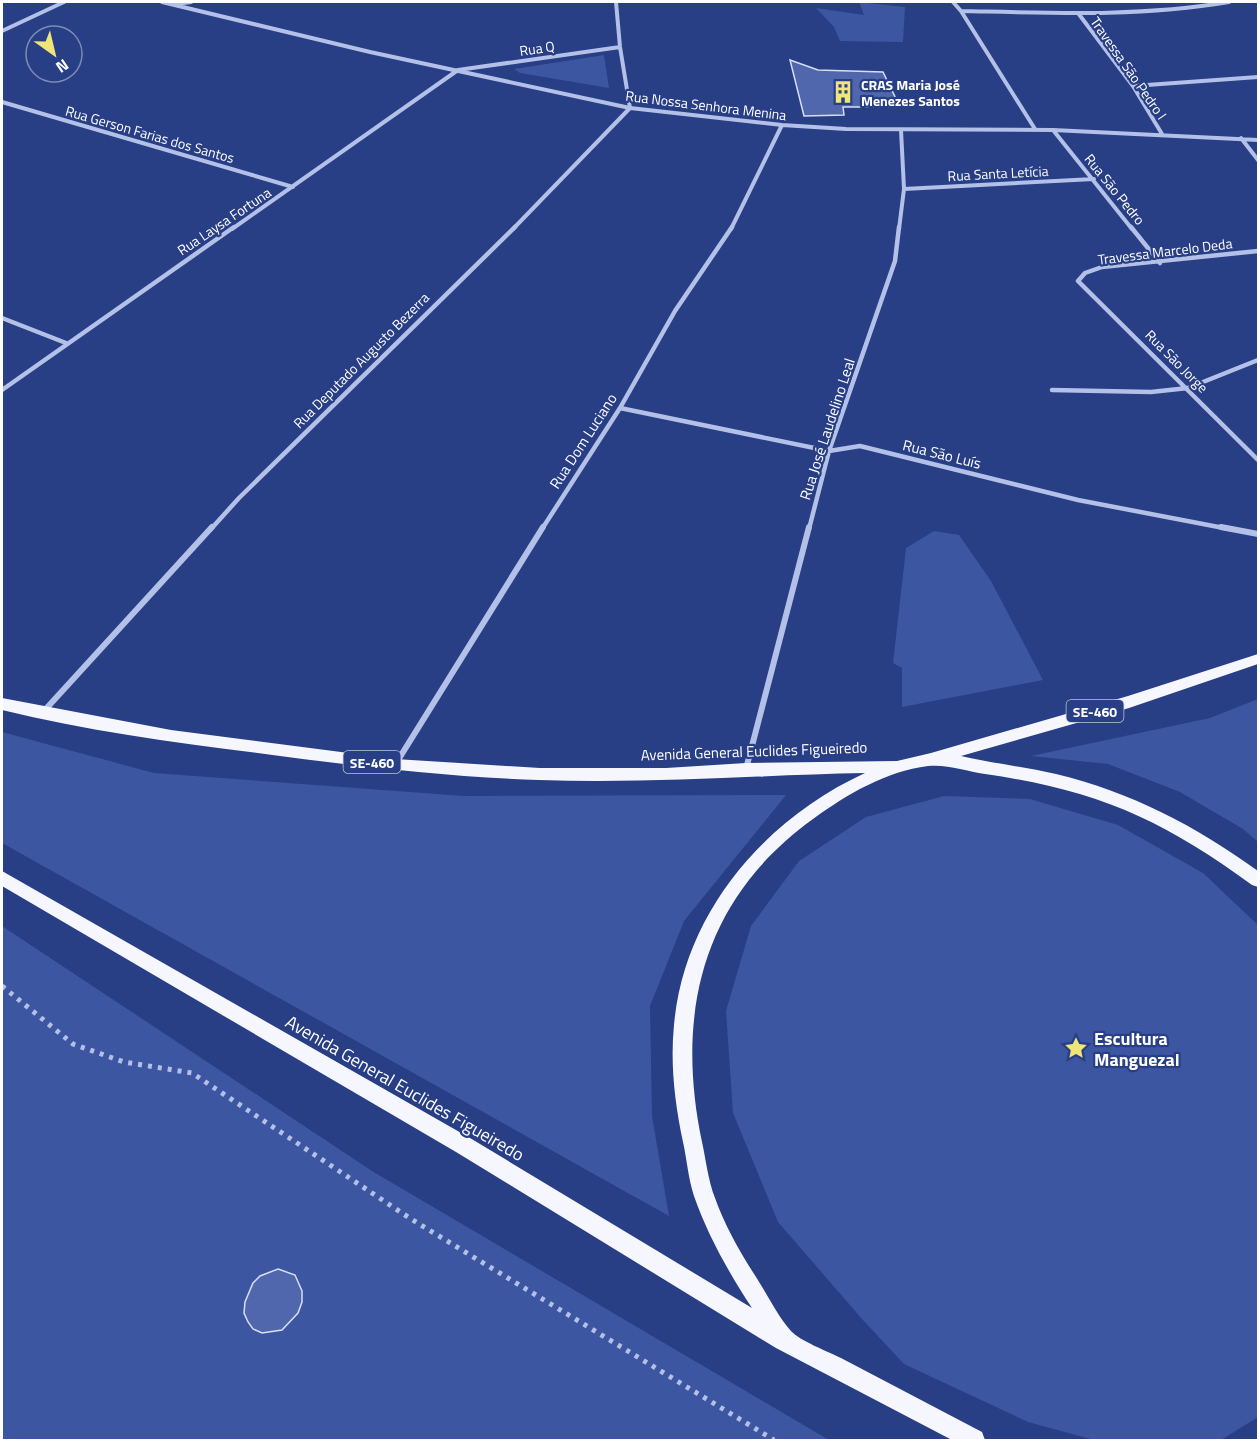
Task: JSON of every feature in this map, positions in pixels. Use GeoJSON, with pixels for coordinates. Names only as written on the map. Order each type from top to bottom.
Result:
{"type":"FeatureCollection","features":[{"type":"Feature","properties":{"kind":"main road","name":"SE-460"},"geometry":{"type":"LineString","coordinates":[[931,759],[1129,702],[1258,660]]}},
{"type":"Feature","properties":{"kind":"main road","name":"Avenida General Euclides Figueiredo"},"geometry":{"type":"LineString","coordinates":[[2,704],[41,713],[248,748],[395,765],[540,774],[666,774],[746,768],[901,766]]}},
{"type":"Feature","properties":{"kind":"main road"},"geometry":{"type":"LineString","coordinates":[[784,1340],[731,1256],[704,1195],[688,1119],[682,1049],[685,1007],[701,947],[729,895],[765,852],[803,816],[848,788],[901,766],[931,759],[1020,772],[1104,794],[1167,822],[1230,859],[1258,880]]}},
{"type":"Feature","properties":{"kind":"main road","name":"Avenida General Euclides Figueiredo"},"geometry":{"type":"LineString","coordinates":[[2,878],[463,1144],[784,1340],[974,1440]]}},
{"type":"Feature","properties":{"kind":"street"},"geometry":{"type":"LineString","coordinates":[[2,31],[64,2]]}},
{"type":"Feature","properties":{"kind":"street","name":"Rua Nossa Senhora Menina"},"geometry":{"type":"LineString","coordinates":[[162,2],[370,52],[630,108],[782,125],[901,130],[1035,129],[1258,140]]}},
{"type":"Feature","properties":{"kind":"street"},"geometry":{"type":"LineString","coordinates":[[173,4],[190,2]]}},
{"type":"Feature","properties":{"kind":"street"},"geometry":{"type":"LineString","coordinates":[[616,2],[620,47],[630,108]]}},
{"type":"Feature","properties":{"kind":"street"},"geometry":{"type":"LineString","coordinates":[[953,2],[962,10],[1035,129]]}},
{"type":"Feature","properties":{"kind":"street"},"geometry":{"type":"LineString","coordinates":[[962,10],[1078,13],[1200,8],[1229,2]]}},
{"type":"Feature","properties":{"kind":"street","name":"Travessa São Pedro I"},"geometry":{"type":"LineString","coordinates":[[1078,13],[1133,86],[1162,134]]}},
{"type":"Feature","properties":{"kind":"street","name":"Rua Q"},"geometry":{"type":"LineString","coordinates":[[458,70],[620,47]]}},
{"type":"Feature","properties":{"kind":"street","name":"Rua Laysa Fortuna"},"geometry":{"type":"LineString","coordinates":[[2,390],[66,342],[293,187],[458,70]]}},
{"type":"Feature","properties":{"kind":"street"},"geometry":{"type":"LineString","coordinates":[[1133,86],[1258,77]]}},
{"type":"Feature","properties":{"kind":"street","name":"Rua Gerson Farias dos Santos"},"geometry":{"type":"LineString","coordinates":[[2,102],[293,187]]}},
{"type":"Feature","properties":{"kind":"street","name":"Rua Deputado Augusto Bezerra"},"geometry":{"type":"LineString","coordinates":[[41,713],[239,498],[510,232],[630,108]]}},
{"type":"Feature","properties":{"kind":"street","name":"Rua Dom Luciano"},"geometry":{"type":"LineString","coordinates":[[395,765],[540,530],[620,408],[675,311],[733,225],[782,125]]}},
{"type":"Feature","properties":{"kind":"street","name":"Rua José Laudelino Leal"},"geometry":{"type":"LineString","coordinates":[[746,768],[829,451],[895,261],[904,189],[901,130]]}},
{"type":"Feature","properties":{"kind":"street","name":"Rua São Pedro"},"geometry":{"type":"LineString","coordinates":[[1053,130],[1094,178],[1160,263]]}},
{"type":"Feature","properties":{"kind":"street"},"geometry":{"type":"LineString","coordinates":[[1241,138],[1258,160]]}},
{"type":"Feature","properties":{"kind":"street","name":"Rua Santa Letícia"},"geometry":{"type":"LineString","coordinates":[[904,189],[1094,178]]}},
{"type":"Feature","properties":{"kind":"street","name":"Travessa Marcelo Deda"},"geometry":{"type":"LineString","coordinates":[[1078,280],[1085,273],[1102,267],[1160,263],[1258,251]]}},
{"type":"Feature","properties":{"kind":"street","name":"Rua São Jorge"},"geometry":{"type":"LineString","coordinates":[[1078,280],[1258,460]]}},
{"type":"Feature","properties":{"kind":"street"},"geometry":{"type":"LineString","coordinates":[[2,318],[66,342]]}},
{"type":"Feature","properties":{"kind":"street"},"geometry":{"type":"LineString","coordinates":[[1052,390],[1151,392],[1188,388],[1258,360]]}},
{"type":"Feature","properties":{"kind":"street","name":"Rua São Luís"},"geometry":{"type":"LineString","coordinates":[[620,408],[829,451],[860,446],[1078,500],[1258,534]]}},
{"type":"Feature","properties":{"kind":"path"},"geometry":{"type":"LineString","coordinates":[[2,986],[74,1044],[124,1062],[192,1073],[411,1219],[774,1440]]}},
{"type":"Feature","properties":{"kind":"shaded area"},"geometry":{"type":"Polygon","coordinates":[[[859,2],[905,7],[903,42],[840,41],[834,27],[816,8],[864,15],[859,2]]]}},
{"type":"Feature","properties":{"kind":"shaded area"},"geometry":{"type":"Polygon","coordinates":[[[604,55],[609,88],[520,73],[514,69],[604,55]]]}},
{"type":"Feature","properties":{"kind":"shaded area"},"geometry":{"type":"Polygon","coordinates":[[[934,531],[959,535],[991,581],[1043,680],[902,707],[902,668],[893,663],[906,548],[934,531]]]}},
{"type":"Feature","properties":{"kind":"shaded area"},"geometry":{"type":"Polygon","coordinates":[[[1258,699],[1258,842],[1243,829],[1180,792],[1108,764],[1031,756],[1210,718],[1258,699]]]}},
{"type":"Feature","properties":{"kind":"shaded area"},"geometry":{"type":"Polygon","coordinates":[[[2,732],[154,773],[464,796],[786,795],[684,921],[650,1006],[652,1116],[669,1216],[2,843],[2,732]]]}},
{"type":"Feature","properties":{"kind":"shaded area"},"geometry":{"type":"Polygon","coordinates":[[[944,796],[1030,799],[1118,825],[1203,873],[1258,925],[1258,1417],[1221,1440],[1094,1440],[1028,1422],[904,1364],[778,1222],[733,1113],[726,1011],[751,926],[799,861],[866,817],[944,796]]]}},
{"type":"Feature","properties":{"kind":"shaded area"},"geometry":{"type":"Polygon","coordinates":[[[2,926],[372,1171],[829,1440],[2,1440],[2,926]]]}},
{"type":"Feature","properties":{"kind":"building","name":"CRAS Maria José Menezes Santos"},"geometry":{"type":"Polygon","coordinates":[[[790,60],[818,70],[883,72],[900,107],[843,107],[844,115],[804,116],[790,60]]]}},
{"type":"Feature","properties":{"kind":"building"},"geometry":{"type":"Polygon","coordinates":[[[278,1269],[295,1275],[302,1291],[302,1302],[298,1313],[282,1330],[262,1333],[253,1329],[248,1322],[244,1313],[245,1302],[253,1283],[260,1276],[278,1269]]]}},
{"type":"Feature","properties":{"kind":"place","name":"CRAS Maria José Menezes Santos"},"geometry":{"type":"Point","coordinates":[843,92]}},
{"type":"Feature","properties":{"kind":"place","name":"Escultura Manguezal"},"geometry":{"type":"Point","coordinates":[1076,1048]}}]}
